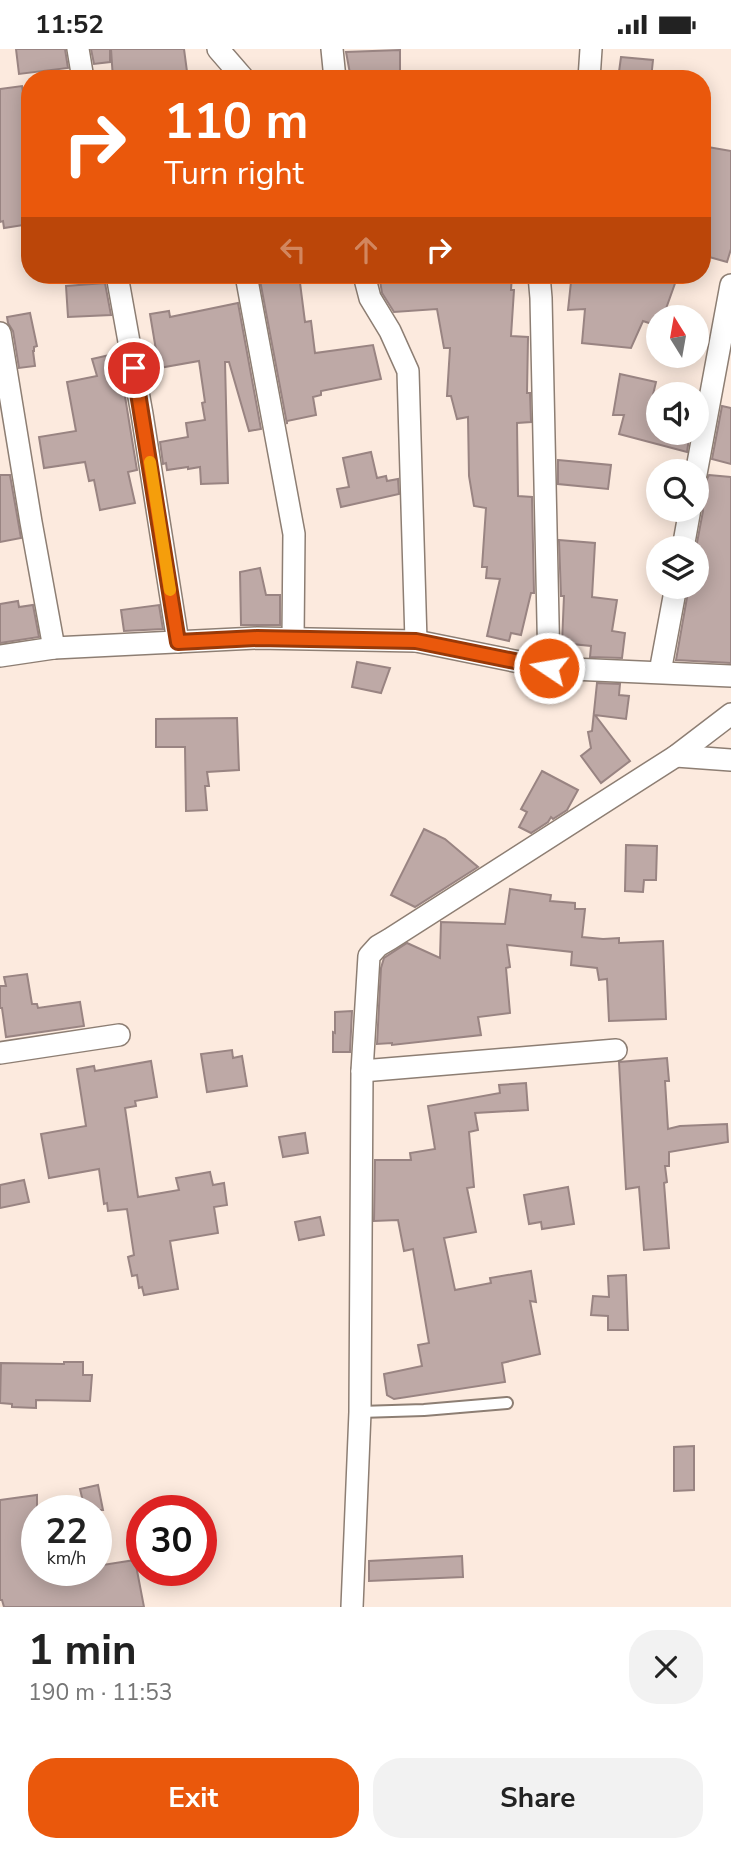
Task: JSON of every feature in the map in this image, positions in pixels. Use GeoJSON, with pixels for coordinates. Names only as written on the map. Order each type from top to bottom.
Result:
{"type":"FeatureCollection","features":[{"type":"Feature","properties":{"kind":"street"},"geometry":{"type":"LineString","coordinates":[[78,49],[82,70]]}},
{"type":"Feature","properties":{"kind":"street"},"geometry":{"type":"LineString","coordinates":[[218,49],[236,70]]}},
{"type":"Feature","properties":{"kind":"street"},"geometry":{"type":"LineString","coordinates":[[332,49],[334,70]]}},
{"type":"Feature","properties":{"kind":"street"},"geometry":{"type":"LineString","coordinates":[[590,70],[591,49]]}},
{"type":"Feature","properties":{"kind":"street"},"geometry":{"type":"LineString","coordinates":[[119,284],[178,642]]}},
{"type":"Feature","properties":{"kind":"street"},"geometry":{"type":"LineString","coordinates":[[248,284],[294,534],[293,638]]}},
{"type":"Feature","properties":{"kind":"street"},"geometry":{"type":"LineString","coordinates":[[366,284],[370,298],[390,331],[408,371],[416,641]]}},
{"type":"Feature","properties":{"kind":"street"},"geometry":{"type":"LineString","coordinates":[[540,284],[549,668]]}},
{"type":"Feature","properties":{"kind":"street"},"geometry":{"type":"LineString","coordinates":[[699,459],[731,285]]}},
{"type":"Feature","properties":{"kind":"street"},"geometry":{"type":"LineString","coordinates":[[0,333],[54,648]]}},
{"type":"Feature","properties":{"kind":"street"},"geometry":{"type":"LineString","coordinates":[[660,672],[674,599]]}},
{"type":"Feature","properties":{"kind":"street"},"geometry":{"type":"LineString","coordinates":[[0,656],[54,648],[257,638],[416,641],[549,668],[731,676]]}},
{"type":"Feature","properties":{"kind":"street"},"geometry":{"type":"LineString","coordinates":[[352,1607],[360,1412],[362,1071],[369,956],[378,946],[676,756],[731,714]]}},
{"type":"Feature","properties":{"kind":"street"},"geometry":{"type":"LineString","coordinates":[[676,756],[731,760]]}},
{"type":"Feature","properties":{"kind":"street"},"geometry":{"type":"LineString","coordinates":[[0,1053],[119,1035]]}},
{"type":"Feature","properties":{"kind":"street"},"geometry":{"type":"LineString","coordinates":[[362,1071],[616,1050]]}},
{"type":"Feature","properties":{"kind":"lane"},"geometry":{"type":"LineString","coordinates":[[360,1412],[506,1403]]}},
{"type":"Feature","properties":{"kind":"building"},"geometry":{"type":"Polygon","coordinates":[[[16,49],[65,49],[68,68],[21,70],[19,74],[16,49]]]}},
{"type":"Feature","properties":{"kind":"building"},"geometry":{"type":"Polygon","coordinates":[[[91,49],[110,49],[110,62],[94,64],[91,49]]]}},
{"type":"Feature","properties":{"kind":"building"},"geometry":{"type":"Polygon","coordinates":[[[111,49],[184,49],[187,70],[112,70],[111,49]]]}},
{"type":"Feature","properties":{"kind":"building"},"geometry":{"type":"Polygon","coordinates":[[[400,50],[400,70],[349,70],[346,52],[400,50]]]}},
{"type":"Feature","properties":{"kind":"building"},"geometry":{"type":"Polygon","coordinates":[[[621,57],[653,60],[652,70],[619,70],[621,57]]]}},
{"type":"Feature","properties":{"kind":"building"},"geometry":{"type":"Polygon","coordinates":[[[21,86],[21,225],[4,228],[3,221],[0,222],[0,89],[21,86]]]}},
{"type":"Feature","properties":{"kind":"building"},"geometry":{"type":"Polygon","coordinates":[[[711,148],[731,151],[731,249],[727,262],[711,258],[711,148]]]}},
{"type":"Feature","properties":{"kind":"building"},"geometry":{"type":"Polygon","coordinates":[[[105,284],[111,315],[68,317],[66,286],[105,284]]]}},
{"type":"Feature","properties":{"kind":"building"},"geometry":{"type":"Polygon","coordinates":[[[261,284],[300,284],[305,322],[311,321],[315,353],[373,345],[381,379],[321,391],[321,395],[313,397],[316,415],[287,421],[287,424],[261,284]]]}},
{"type":"Feature","properties":{"kind":"building"},"geometry":{"type":"Polygon","coordinates":[[[380,284],[511,284],[511,290],[514,290],[511,336],[528,337],[527,393],[530,393],[531,422],[517,423],[518,496],[532,497],[534,593],[531,593],[521,635],[511,633],[509,641],[487,636],[500,579],[486,578],[487,567],[482,567],[486,508],[474,506],[469,476],[468,417],[457,419],[451,396],[447,396],[450,348],[444,348],[437,309],[394,312],[382,293],[380,284]]]}},
{"type":"Feature","properties":{"kind":"building"},"geometry":{"type":"Polygon","coordinates":[[[571,284],[675,284],[667,305],[646,305],[646,322],[643,321],[631,348],[582,343],[585,309],[568,310],[571,284]]]}},
{"type":"Feature","properties":{"kind":"building"},"geometry":{"type":"Polygon","coordinates":[[[238,303],[261,429],[249,431],[229,362],[225,362],[228,483],[201,484],[200,467],[167,470],[166,463],[163,464],[160,442],[188,437],[186,423],[205,420],[199,361],[159,368],[150,314],[169,311],[170,317],[238,303]]]}},
{"type":"Feature","properties":{"kind":"building"},"geometry":{"type":"Polygon","coordinates":[[[30,313],[37,346],[33,351],[35,366],[19,368],[13,331],[7,317],[30,313]]]}},
{"type":"Feature","properties":{"kind":"building"},"geometry":{"type":"Polygon","coordinates":[[[114,354],[119,378],[122,378],[137,470],[128,472],[135,503],[100,510],[94,480],[89,481],[85,462],[44,468],[39,437],[76,431],[67,382],[97,376],[92,359],[114,354]]]}},
{"type":"Feature","properties":{"kind":"building"},"geometry":{"type":"Polygon","coordinates":[[[620,374],[656,382],[646,382],[646,441],[619,434],[624,415],[613,415],[620,374]]]}},
{"type":"Feature","properties":{"kind":"building"},"geometry":{"type":"Polygon","coordinates":[[[722,406],[731,408],[731,464],[712,459],[722,406]]]}},
{"type":"Feature","properties":{"kind":"building"},"geometry":{"type":"Polygon","coordinates":[[[661,445],[688,445],[687,452],[661,445]]]}},
{"type":"Feature","properties":{"kind":"building"},"geometry":{"type":"Polygon","coordinates":[[[371,452],[377,478],[386,476],[387,481],[398,479],[399,494],[341,507],[337,489],[349,487],[343,458],[371,452]]]}},
{"type":"Feature","properties":{"kind":"building"},"geometry":{"type":"Polygon","coordinates":[[[558,460],[611,465],[608,489],[558,484],[558,460]]]}},
{"type":"Feature","properties":{"kind":"building"},"geometry":{"type":"Polygon","coordinates":[[[0,475],[10,475],[21,538],[0,542],[0,475]]]}},
{"type":"Feature","properties":{"kind":"building"},"geometry":{"type":"Polygon","coordinates":[[[709,475],[731,477],[731,663],[676,660],[687,599],[709,599],[709,536],[698,536],[701,522],[709,522],[709,475]]]}},
{"type":"Feature","properties":{"kind":"building"},"geometry":{"type":"Polygon","coordinates":[[[559,540],[595,543],[592,597],[617,600],[612,631],[625,633],[622,658],[590,657],[591,646],[562,643],[564,596],[561,596],[559,540]]]}},
{"type":"Feature","properties":{"kind":"building"},"geometry":{"type":"Polygon","coordinates":[[[260,568],[266,595],[280,595],[280,625],[241,625],[240,572],[260,568]]]}},
{"type":"Feature","properties":{"kind":"building"},"geometry":{"type":"Polygon","coordinates":[[[18,601],[19,607],[33,605],[39,637],[0,643],[0,604],[18,601]]]}},
{"type":"Feature","properties":{"kind":"building"},"geometry":{"type":"Polygon","coordinates":[[[159,605],[163,629],[124,631],[121,610],[159,605]]]}},
{"type":"Feature","properties":{"kind":"building"},"geometry":{"type":"Polygon","coordinates":[[[357,662],[390,668],[381,693],[352,687],[357,662]]]}},
{"type":"Feature","properties":{"kind":"building"},"geometry":{"type":"Polygon","coordinates":[[[597,683],[620,684],[619,695],[629,696],[626,719],[595,715],[630,761],[601,783],[581,756],[591,748],[588,732],[592,731],[597,683]]]}},
{"type":"Feature","properties":{"kind":"building"},"geometry":{"type":"Polygon","coordinates":[[[237,718],[239,770],[207,772],[207,810],[186,811],[185,747],[156,747],[156,719],[237,718]]]}},
{"type":"Feature","properties":{"kind":"building"},"geometry":{"type":"Polygon","coordinates":[[[542,771],[578,790],[567,810],[553,819],[551,817],[531,833],[519,827],[527,812],[521,809],[542,771]]]}},
{"type":"Feature","properties":{"kind":"building"},"geometry":{"type":"Polygon","coordinates":[[[424,829],[445,839],[478,867],[415,907],[391,895],[424,829]]]}},
{"type":"Feature","properties":{"kind":"building"},"geometry":{"type":"Polygon","coordinates":[[[626,845],[657,846],[656,880],[644,880],[643,892],[625,891],[626,845]]]}},
{"type":"Feature","properties":{"kind":"building"},"geometry":{"type":"Polygon","coordinates":[[[510,889],[551,895],[550,901],[575,903],[575,909],[585,909],[582,937],[619,938],[619,943],[663,941],[666,1019],[609,1021],[607,979],[599,980],[597,968],[571,965],[572,952],[507,945],[510,1013],[478,1017],[481,1035],[392,1045],[377,1044],[381,968],[384,958],[407,943],[440,958],[441,922],[505,924],[510,889]]]}},
{"type":"Feature","properties":{"kind":"building"},"geometry":{"type":"Polygon","coordinates":[[[27,974],[32,1004],[37,1004],[38,1008],[80,1002],[84,1026],[6,1037],[0,1008],[0,986],[6,986],[4,977],[27,974]]]}},
{"type":"Feature","properties":{"kind":"building"},"geometry":{"type":"Polygon","coordinates":[[[352,1011],[350,1052],[333,1052],[335,1012],[352,1011]]]}},
{"type":"Feature","properties":{"kind":"building"},"geometry":{"type":"Polygon","coordinates":[[[232,1050],[233,1058],[242,1056],[247,1086],[207,1092],[201,1054],[232,1050]]]}},
{"type":"Feature","properties":{"kind":"building"},"geometry":{"type":"Polygon","coordinates":[[[667,1058],[669,1081],[665,1081],[668,1129],[727,1124],[728,1142],[669,1152],[669,1166],[665,1166],[667,1182],[664,1183],[669,1248],[644,1250],[639,1187],[626,1189],[619,1062],[667,1058]]]}},
{"type":"Feature","properties":{"kind":"building"},"geometry":{"type":"Polygon","coordinates":[[[151,1061],[157,1097],[135,1101],[136,1106],[125,1108],[138,1197],[179,1190],[176,1178],[210,1172],[213,1185],[224,1183],[227,1205],[214,1207],[218,1233],[170,1241],[178,1289],[144,1295],[142,1287],[139,1288],[137,1275],[132,1276],[128,1257],[134,1255],[127,1209],[108,1211],[107,1203],[104,1204],[99,1169],[49,1178],[41,1134],[86,1126],[77,1069],[94,1066],[95,1071],[151,1061]]]}},
{"type":"Feature","properties":{"kind":"building"},"geometry":{"type":"Polygon","coordinates":[[[526,1083],[528,1110],[475,1113],[478,1130],[469,1132],[474,1187],[467,1188],[476,1232],[444,1238],[455,1290],[491,1283],[490,1278],[531,1271],[536,1302],[530,1301],[540,1354],[502,1363],[505,1382],[394,1399],[387,1395],[384,1374],[422,1366],[418,1345],[429,1343],[413,1249],[404,1251],[398,1220],[374,1221],[375,1160],[411,1160],[410,1153],[435,1149],[428,1106],[500,1093],[499,1085],[526,1083]]]}},
{"type":"Feature","properties":{"kind":"building"},"geometry":{"type":"Polygon","coordinates":[[[305,1133],[308,1153],[283,1157],[279,1137],[305,1133]]]}},
{"type":"Feature","properties":{"kind":"building"},"geometry":{"type":"Polygon","coordinates":[[[24,1180],[29,1202],[0,1208],[0,1185],[24,1180]]]}},
{"type":"Feature","properties":{"kind":"building"},"geometry":{"type":"Polygon","coordinates":[[[568,1187],[574,1224],[542,1229],[541,1222],[529,1224],[524,1195],[568,1187]]]}},
{"type":"Feature","properties":{"kind":"building"},"geometry":{"type":"Polygon","coordinates":[[[320,1217],[324,1235],[299,1240],[295,1222],[320,1217]]]}},
{"type":"Feature","properties":{"kind":"building"},"geometry":{"type":"Polygon","coordinates":[[[626,1275],[628,1330],[608,1330],[608,1316],[591,1315],[593,1296],[609,1297],[608,1276],[626,1275]]]}},
{"type":"Feature","properties":{"kind":"building"},"geometry":{"type":"Polygon","coordinates":[[[83,1362],[83,1375],[92,1375],[90,1401],[36,1400],[36,1408],[12,1407],[12,1404],[0,1403],[1,1363],[83,1362]]]}},
{"type":"Feature","properties":{"kind":"building"},"geometry":{"type":"Polygon","coordinates":[[[694,1446],[694,1490],[674,1491],[674,1447],[694,1446]]]}},
{"type":"Feature","properties":{"kind":"building"},"geometry":{"type":"Polygon","coordinates":[[[98,1485],[100,1495],[81,1495],[80,1489],[98,1485]]]}},
{"type":"Feature","properties":{"kind":"building"},"geometry":{"type":"Polygon","coordinates":[[[21,1497],[21,1586],[112,1586],[112,1564],[126,1561],[126,1586],[140,1586],[144,1607],[4,1607],[0,1600],[0,1500],[21,1497]]]}},
{"type":"Feature","properties":{"kind":"building"},"geometry":{"type":"Polygon","coordinates":[[[462,1556],[463,1577],[369,1581],[369,1561],[462,1556]]]}},
{"type":"Feature","properties":{"kind":"slow traffic"},"geometry":{"type":"LineString","coordinates":[[150,462],[170,590]]}},
{"type":"Feature","properties":{"kind":"route"},"geometry":{"type":"LineString","coordinates":[[134,368],[178,642],[257,638],[416,641],[549,668]]}}]}
